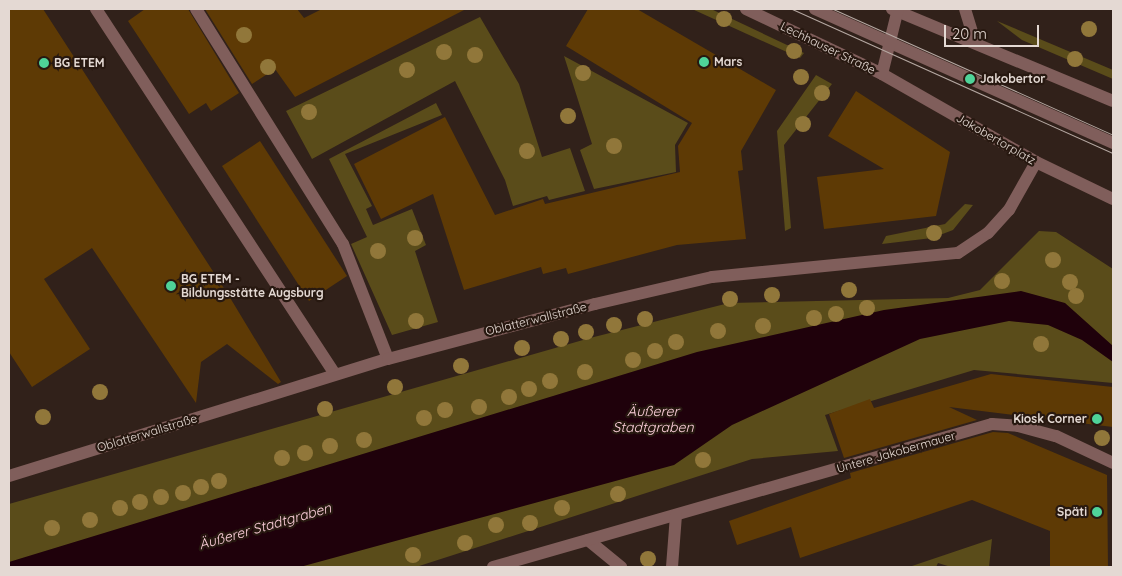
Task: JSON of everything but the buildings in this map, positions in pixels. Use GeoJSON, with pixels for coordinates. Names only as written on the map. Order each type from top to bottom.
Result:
{"type":"FeatureCollection","features":[{"type":"Feature","properties":{"kind":"street"},"geometry":{"type":"LineString","coordinates":[[96,9],[335,374]]}},
{"type":"Feature","properties":{"kind":"street"},"geometry":{"type":"LineString","coordinates":[[196,9],[343,244],[388,359]]}},
{"type":"Feature","properties":{"kind":"street","name":"Lechhauser Straße"},"geometry":{"type":"LineString","coordinates":[[746,9],[882,74]]}},
{"type":"Feature","properties":{"kind":"street"},"geometry":{"type":"LineString","coordinates":[[815,9],[1113,143]]}},
{"type":"Feature","properties":{"kind":"street"},"geometry":{"type":"LineString","coordinates":[[882,74],[896,9],[1113,101]]}},
{"type":"Feature","properties":{"kind":"street"},"geometry":{"type":"LineString","coordinates":[[965,9],[975,41]]}},
{"type":"Feature","properties":{"kind":"street","name":"Jakobertorplatz"},"geometry":{"type":"LineString","coordinates":[[882,74],[1036,162],[1113,198]]}},
{"type":"Feature","properties":{"kind":"street","name":"Oblatterwallstraße"},"geometry":{"type":"LineString","coordinates":[[9,476],[335,374],[545,316],[712,277],[958,253],[988,233],[1009,210],[1036,162]]}},
{"type":"Feature","properties":{"kind":"street","name":"Untere Jakobermauer"},"geometry":{"type":"LineString","coordinates":[[493,567],[992,424],[1018,426],[1056,436],[1113,463]]}},
{"type":"Feature","properties":{"kind":"street"},"geometry":{"type":"LineString","coordinates":[[672,567],[676,515]]}},
{"type":"Feature","properties":{"kind":"street"},"geometry":{"type":"LineString","coordinates":[[588,540],[621,567]]}},
{"type":"Feature","properties":{"kind":"shaded area"},"geometry":{"type":"Polygon","coordinates":[[[692,9],[711,9],[804,53],[800,58],[692,9]]]}},
{"type":"Feature","properties":{"kind":"shaded area"},"geometry":{"type":"Polygon","coordinates":[[[480,17],[519,84],[542,157],[570,148],[585,191],[549,200],[547,196],[513,206],[505,180],[455,81],[312,159],[286,111],[480,17]]]}},
{"type":"Feature","properties":{"kind":"shaded area"},"geometry":{"type":"Polygon","coordinates":[[[997,21],[1113,70],[1113,79],[1022,40],[997,21]]]}},
{"type":"Feature","properties":{"kind":"shaded area"},"geometry":{"type":"Polygon","coordinates":[[[564,56],[688,123],[675,145],[676,172],[594,189],[580,150],[592,144],[564,56]]]}},
{"type":"Feature","properties":{"kind":"shaded area"},"geometry":{"type":"Polygon","coordinates":[[[816,75],[832,84],[784,145],[791,228],[785,231],[777,131],[816,75]]]}},
{"type":"Feature","properties":{"kind":"shaded area"},"geometry":{"type":"Polygon","coordinates":[[[436,103],[442,115],[345,154],[372,206],[366,209],[373,225],[412,209],[426,245],[415,251],[438,322],[392,335],[351,244],[367,237],[329,159],[436,103]]]}},
{"type":"Feature","properties":{"kind":"shaded area"},"geometry":{"type":"Polygon","coordinates":[[[965,204],[973,205],[953,230],[932,238],[882,244],[886,236],[945,224],[965,204]]]}},
{"type":"Feature","properties":{"kind":"shaded area"},"geometry":{"type":"Polygon","coordinates":[[[1039,231],[1056,232],[1113,269],[1113,383],[974,370],[825,415],[838,451],[752,459],[416,567],[9,567],[9,504],[590,338],[729,303],[948,298],[980,290],[1039,231]]]}},
{"type":"Feature","properties":{"kind":"shaded area"},"geometry":{"type":"Polygon","coordinates":[[[992,539],[989,567],[951,567],[938,563],[936,567],[909,567],[992,539]]]}},
{"type":"Feature","properties":{"kind":"water","name":"Äußerer Stadtgraben"},"geometry":{"type":"Polygon","coordinates":[[[1021,291],[1065,303],[1113,346],[1113,362],[1082,340],[1048,325],[1009,321],[920,339],[732,425],[674,465],[300,567],[9,567],[9,562],[697,352],[884,310],[1021,291]]]}},
{"type":"Feature","properties":{"kind":"tram line"},"geometry":{"type":"LineString","coordinates":[[792,9],[1113,153]]}},
{"type":"Feature","properties":{"kind":"tram line"},"geometry":{"type":"LineString","coordinates":[[833,9],[1113,135]]}},
{"type":"Feature","properties":{"kind":"place","name":"Mars"},"geometry":{"type":"Point","coordinates":[704,62]}},
{"type":"Feature","properties":{"kind":"place","name":"BG ETEM"},"geometry":{"type":"Point","coordinates":[44,63]}},
{"type":"Feature","properties":{"kind":"place","name":"Jakobertor"},"geometry":{"type":"Point","coordinates":[970,79]}},
{"type":"Feature","properties":{"kind":"place","name":"BG ETEM - Bildungsstätte Augsburg"},"geometry":{"type":"Point","coordinates":[171,286]}},
{"type":"Feature","properties":{"kind":"place","name":"Kiosk Corner"},"geometry":{"type":"Point","coordinates":[1097,419]}},
{"type":"Feature","properties":{"kind":"place","name":"Späti"},"geometry":{"type":"Point","coordinates":[1097,512]}}]}
